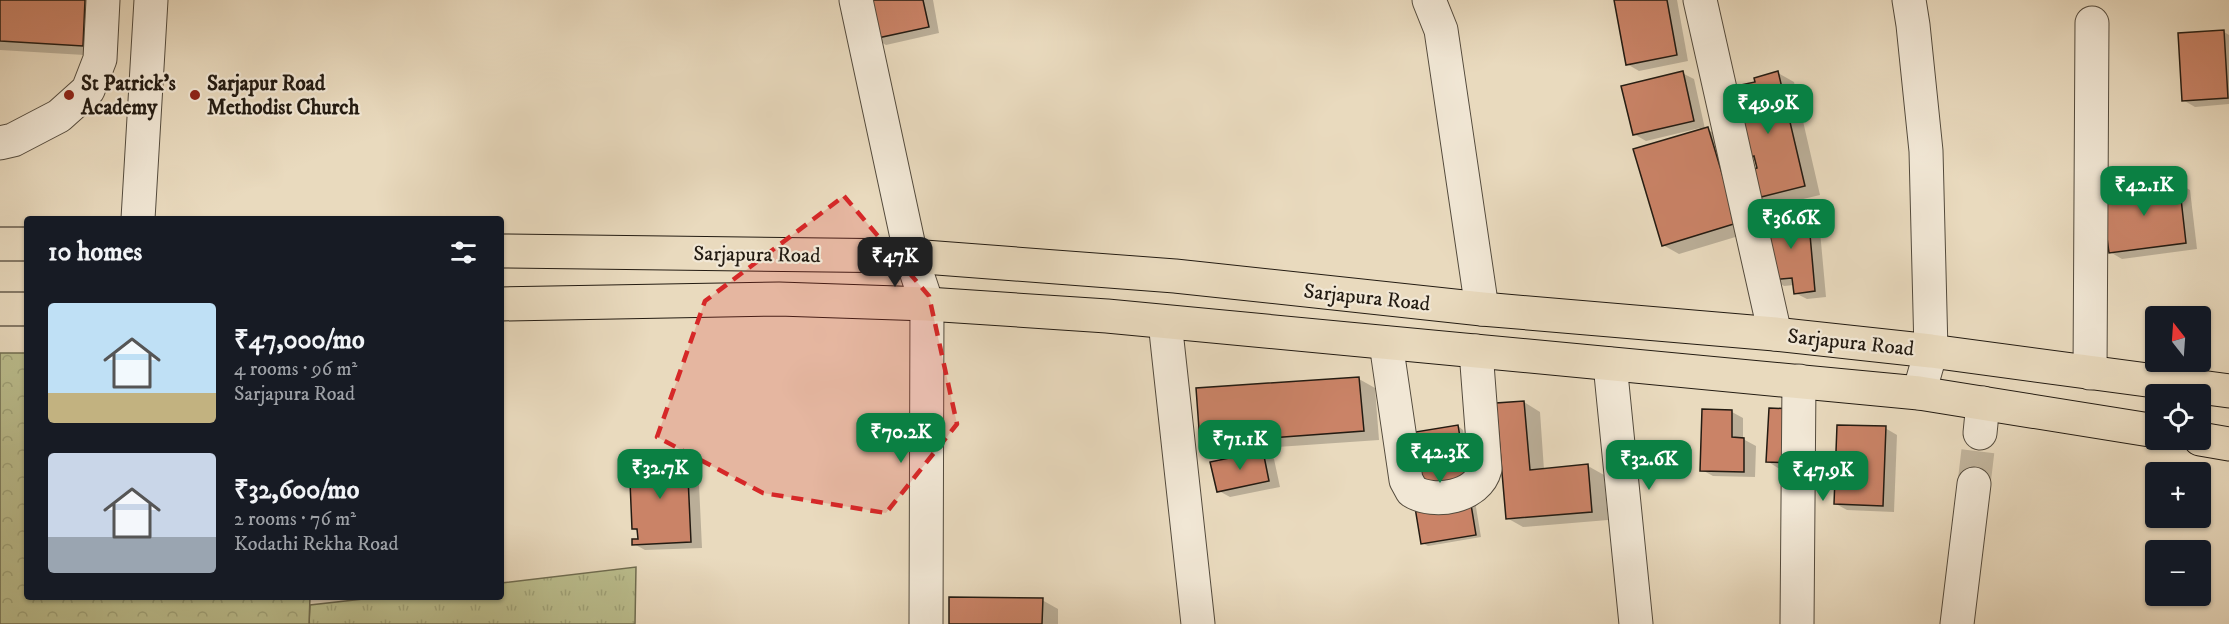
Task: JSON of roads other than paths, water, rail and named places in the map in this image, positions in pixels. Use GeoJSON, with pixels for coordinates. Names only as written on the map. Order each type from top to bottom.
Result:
{"type":"FeatureCollection","features":[{"type":"Feature","properties":{"kind":"main road"},"geometry":{"type":"LineString","coordinates":[[0,243],[24,244]]}},
{"type":"Feature","properties":{"kind":"main road","name":"Sarjapura Road"},"geometry":{"type":"LineString","coordinates":[[504,250],[911,256],[1175,276],[1482,309],[1775,334],[1931,351],[2229,392]]}},
{"type":"Feature","properties":{"kind":"main road","name":"Sarjapura Road"},"geometry":{"type":"LineString","coordinates":[[504,304],[779,299],[927,304],[1107,316],[1919,393],[1982,418],[2145,430]]}},
{"type":"Feature","properties":{"kind":"main road"},"geometry":{"type":"LineString","coordinates":[[0,309],[24,309]]}},
{"type":"Feature","properties":{"kind":"main road"},"geometry":{"type":"LineString","coordinates":[[2211,441],[2229,444]]}},
{"type":"Feature","properties":{"kind":"street"},"geometry":{"type":"LineString","coordinates":[[0,143],[13,140],[59,116],[88,90],[100,59],[103,0]]}},
{"type":"Feature","properties":{"kind":"street"},"geometry":{"type":"LineString","coordinates":[[138,216],[151,0]]}},
{"type":"Feature","properties":{"kind":"street"},"geometry":{"type":"LineString","coordinates":[[856,0],[911,256],[927,304],[926,624]]}},
{"type":"Feature","properties":{"kind":"street"},"geometry":{"type":"LineString","coordinates":[[1429,0],[1441,30],[1482,309]]}},
{"type":"Feature","properties":{"kind":"street"},"geometry":{"type":"LineString","coordinates":[[1700,0],[1775,334]]}},
{"type":"Feature","properties":{"kind":"street"},"geometry":{"type":"LineString","coordinates":[[1909,0],[1926,151],[1931,351],[1919,393]]}},
{"type":"Feature","properties":{"kind":"street"},"geometry":{"type":"LineString","coordinates":[[2090,372],[2092,23]]}},
{"type":"Feature","properties":{"kind":"street"},"geometry":{"type":"LineString","coordinates":[[1165,322],[1198,624]]}},
{"type":"Feature","properties":{"kind":"street"},"geometry":{"type":"LineString","coordinates":[[1386,343],[1408,487],[1416,494],[1432,499],[1466,491],[1474,486],[1484,474],[1476,351]]}},
{"type":"Feature","properties":{"kind":"street"},"geometry":{"type":"LineString","coordinates":[[1610,364],[1636,624]]}},
{"type":"Feature","properties":{"kind":"street"},"geometry":{"type":"LineString","coordinates":[[1797,624],[1799,381]]}},
{"type":"Feature","properties":{"kind":"street"},"geometry":{"type":"LineString","coordinates":[[1957,624],[1974,484]]}},
{"type":"Feature","properties":{"kind":"tunnel"},"geometry":{"type":"LineString","coordinates":[[1974,484],[1980,433]]}},
{"type":"Feature","properties":{"kind":"place","name":"St Patrick's Academy"},"geometry":{"type":"Point","coordinates":[69,95]}},
{"type":"Feature","properties":{"kind":"place","name":"Sarjapur Road Methodist Church"},"geometry":{"type":"Point","coordinates":[195,95]}}]}
